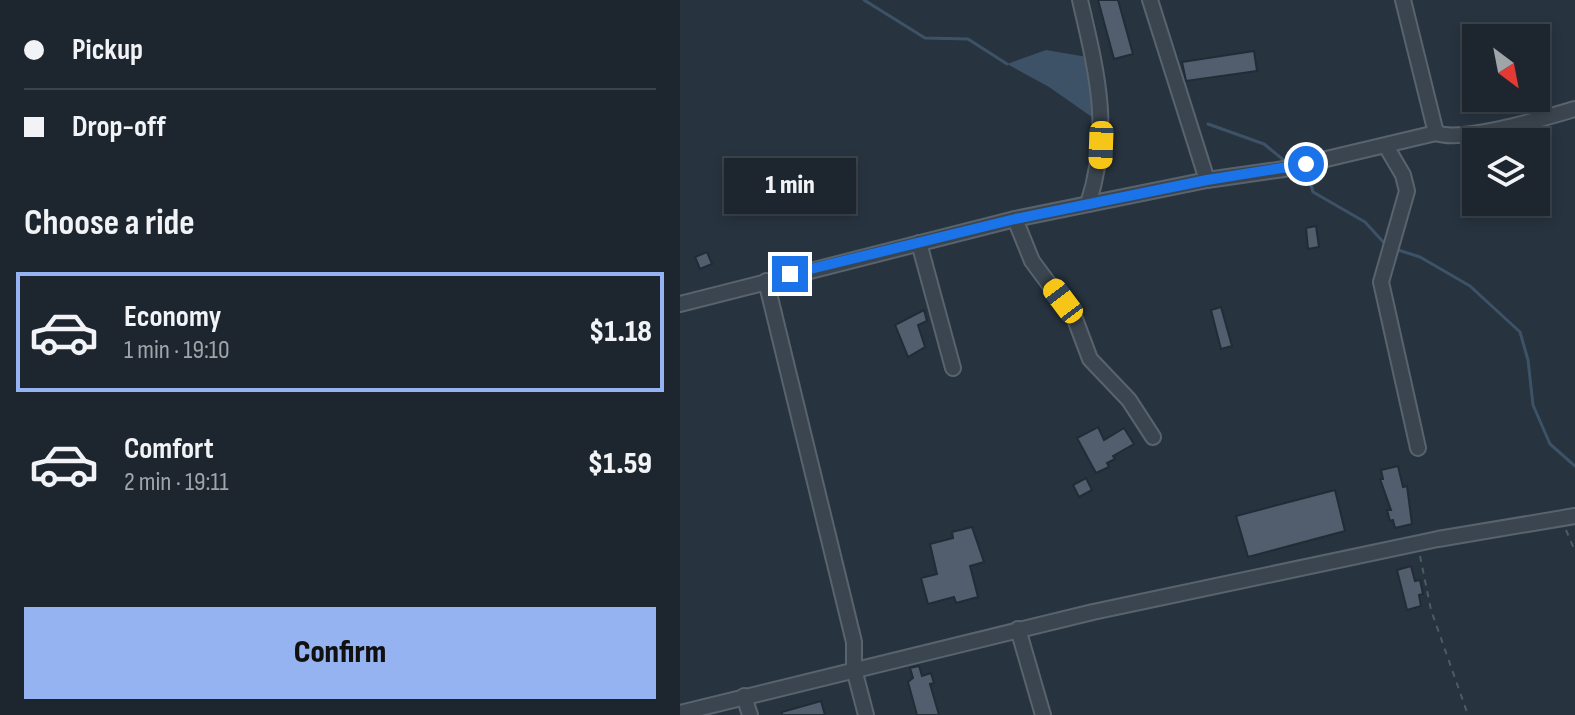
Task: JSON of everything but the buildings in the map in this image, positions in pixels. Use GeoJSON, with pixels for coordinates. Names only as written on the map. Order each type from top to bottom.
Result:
{"type":"FeatureCollection","features":[{"type":"Feature","properties":{"kind":"street"},"geometry":{"type":"LineString","coordinates":[[1080,0],[1093,58],[1102,124],[1101,165],[1088,204]]}},
{"type":"Feature","properties":{"kind":"street"},"geometry":{"type":"LineString","coordinates":[[1150,0],[1207,180]]}},
{"type":"Feature","properties":{"kind":"street"},"geometry":{"type":"LineString","coordinates":[[1403,0],[1436,133]]}},
{"type":"Feature","properties":{"kind":"street"},"geometry":{"type":"LineString","coordinates":[[680,304],[1015,219],[1207,180],[1284,169],[1436,133],[1451,138],[1460,137],[1575,109]]}},
{"type":"Feature","properties":{"kind":"street"},"geometry":{"type":"LineString","coordinates":[[1386,146],[1403,175],[1407,191],[1381,282],[1418,448]]}},
{"type":"Feature","properties":{"kind":"street"},"geometry":{"type":"LineString","coordinates":[[1015,219],[1032,261],[1075,319],[1090,359],[1129,400],[1153,437]]}},
{"type":"Feature","properties":{"kind":"street"},"geometry":{"type":"LineString","coordinates":[[919,243],[953,368]]}},
{"type":"Feature","properties":{"kind":"street"},"geometry":{"type":"LineString","coordinates":[[766,281],[854,642],[854,669],[866,715]]}},
{"type":"Feature","properties":{"kind":"street"},"geometry":{"type":"LineString","coordinates":[[680,713],[1018,629],[1417,544],[1567,517]]}},
{"type":"Feature","properties":{"kind":"street"},"geometry":{"type":"LineString","coordinates":[[1018,629],[1043,715]]}},
{"type":"Feature","properties":{"kind":"street"},"geometry":{"type":"LineString","coordinates":[[744,696],[750,715]]}},
{"type":"Feature","properties":{"kind":"path"},"geometry":{"type":"LineString","coordinates":[[1567,517],[1575,551]]}},
{"type":"Feature","properties":{"kind":"path"},"geometry":{"type":"LineString","coordinates":[[1417,544],[1431,610],[1468,715]]}},
{"type":"Feature","properties":{"kind":"water"},"geometry":{"type":"Polygon","coordinates":[[[1046,50],[1093,58],[1102,124],[1049,87],[1007,64],[1046,50]]]}},
{"type":"Feature","properties":{"kind":"waterway"},"geometry":{"type":"LineString","coordinates":[[864,0],[925,38],[968,39],[1007,64]]}},
{"type":"Feature","properties":{"kind":"waterway"},"geometry":{"type":"LineString","coordinates":[[1208,124],[1264,144],[1286,162]]}},
{"type":"Feature","properties":{"kind":"waterway"},"geometry":{"type":"LineString","coordinates":[[1306,167],[1313,192],[1365,222],[1386,245]]}},
{"type":"Feature","properties":{"kind":"waterway"},"geometry":{"type":"LineString","coordinates":[[1395,249],[1420,257],[1470,286],[1520,332],[1528,360],[1533,405],[1550,444],[1575,466]]}},
{"type":"Feature","properties":{"kind":"route"},"geometry":{"type":"LineString","coordinates":[[790,274],[1015,219],[1207,180],[1306,164]]}}]}
